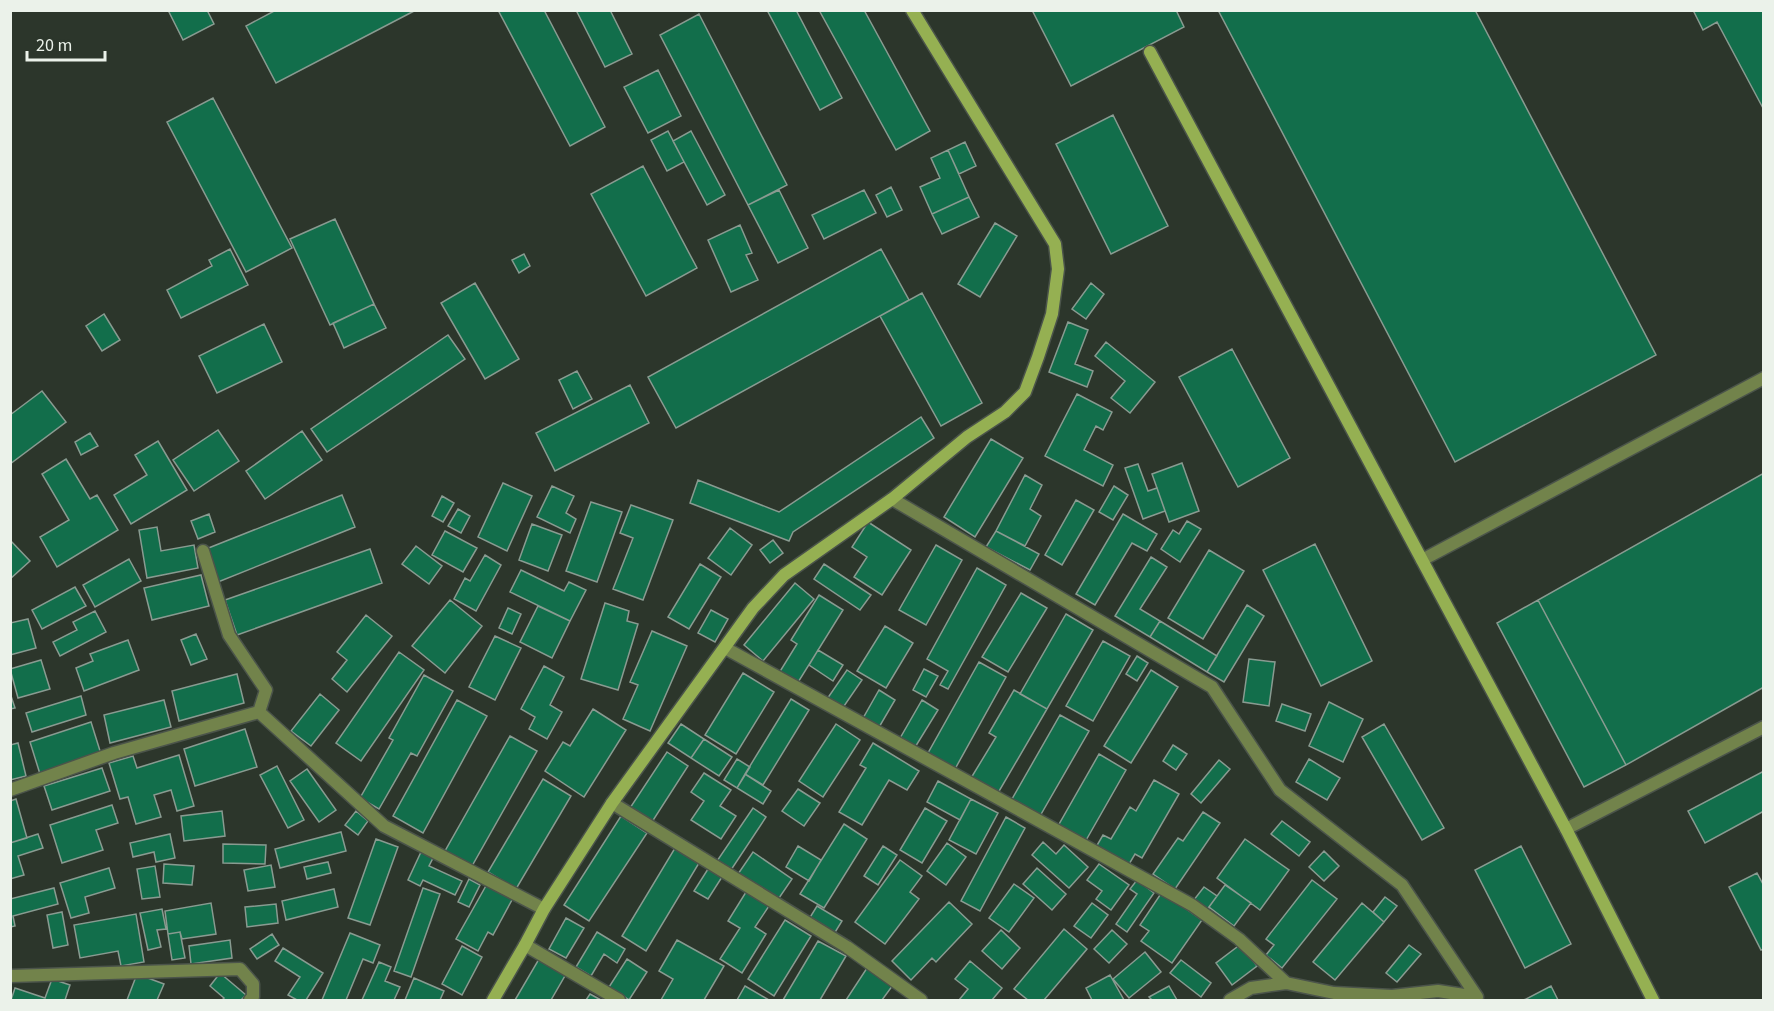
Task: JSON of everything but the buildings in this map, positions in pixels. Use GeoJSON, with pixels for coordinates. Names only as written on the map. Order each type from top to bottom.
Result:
{"type":"FeatureCollection","features":[{"type":"Feature","properties":{"kind":"street"},"geometry":{"type":"LineString","coordinates":[[493,1000],[544,909],[612,803],[753,608],[784,575],[892,499],[967,437],[1005,412],[1025,392],[1052,314],[1058,269],[1055,244],[912,10]]}},
{"type":"Feature","properties":{"kind":"street"},"geometry":{"type":"LineString","coordinates":[[1150,52],[1566,829],[1653,1000]]}},
{"type":"Feature","properties":{"kind":"street"},"geometry":{"type":"LineString","coordinates":[[1422,560],[1764,378]]}},
{"type":"Feature","properties":{"kind":"street"},"geometry":{"type":"LineString","coordinates":[[892,499],[1212,687],[1280,790],[1402,885],[1478,999]]}},
{"type":"Feature","properties":{"kind":"street"},"geometry":{"type":"LineString","coordinates":[[203,551],[229,635],[266,690],[259,712]]}},
{"type":"Feature","properties":{"kind":"street"},"geometry":{"type":"LineString","coordinates":[[724,648],[1192,905],[1239,939],[1286,983]]}},
{"type":"Feature","properties":{"kind":"street"},"geometry":{"type":"LineString","coordinates":[[10,790],[114,753],[259,712]]}},
{"type":"Feature","properties":{"kind":"street"},"geometry":{"type":"LineString","coordinates":[[259,712],[384,826],[544,909]]}},
{"type":"Feature","properties":{"kind":"street"},"geometry":{"type":"LineString","coordinates":[[1566,829],[1764,727]]}},
{"type":"Feature","properties":{"kind":"street"},"geometry":{"type":"LineString","coordinates":[[612,803],[847,947],[921,1000]]}},
{"type":"Feature","properties":{"kind":"street"},"geometry":{"type":"LineString","coordinates":[[525,945],[619,1000]]}},
{"type":"Feature","properties":{"kind":"street"},"geometry":{"type":"LineString","coordinates":[[10,976],[240,969],[253,984],[253,998],[250,1000]]}},
{"type":"Feature","properties":{"kind":"street"},"geometry":{"type":"LineString","coordinates":[[1230,1000],[1251,988],[1286,983],[1334,993],[1392,996],[1438,992],[1478,999]]}}]}
